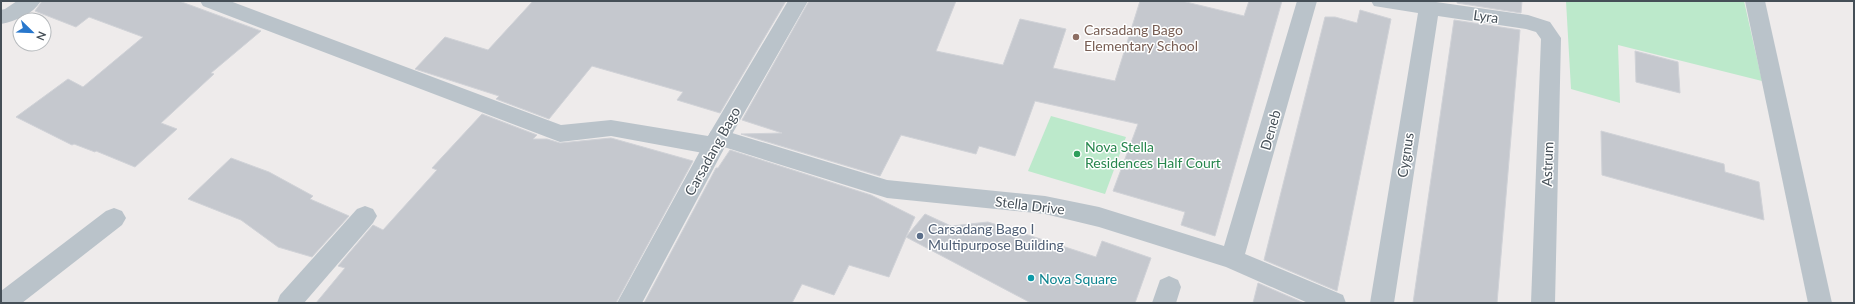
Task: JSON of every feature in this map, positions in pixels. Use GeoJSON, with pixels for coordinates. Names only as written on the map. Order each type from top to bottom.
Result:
{"type":"FeatureCollection","features":[{"type":"Feature","properties":{"kind":"street"},"geometry":{"type":"LineString","coordinates":[[1,17],[11,15],[30,1]]}},
{"type":"Feature","properties":{"kind":"street","name":"Stella Drive"},"geometry":{"type":"LineString","coordinates":[[210,1],[560,134],[611,128],[716,141],[887,189],[1045,205],[1073,211],[1100,217],[1232,259],[1334,303]]}},
{"type":"Feature","properties":{"kind":"street","name":"Carsadang Bago"},"geometry":{"type":"LineString","coordinates":[[630,303],[716,141],[798,1]]}},
{"type":"Feature","properties":{"kind":"street","name":"Deneb"},"geometry":{"type":"LineString","coordinates":[[1232,259],[1307,1]]}},
{"type":"Feature","properties":{"kind":"street","name":"Lyra"},"geometry":{"type":"LineString","coordinates":[[1381,1],[1528,22],[1543,27]]}},
{"type":"Feature","properties":{"kind":"street"},"geometry":{"type":"LineString","coordinates":[[1755,1],[1820,303]]}},
{"type":"Feature","properties":{"kind":"street","name":"Cygnus"},"geometry":{"type":"LineString","coordinates":[[1382,303],[1429,8]]}},
{"type":"Feature","properties":{"kind":"street","name":"Astrum"},"geometry":{"type":"LineString","coordinates":[[1543,27],[1551,38],[1543,303]]}},
{"type":"Feature","properties":{"kind":"street"},"geometry":{"type":"LineString","coordinates":[[289,303],[365,216]]}},
{"type":"Feature","properties":{"kind":"street"},"geometry":{"type":"LineString","coordinates":[[4,303],[114,218]]}},
{"type":"Feature","properties":{"kind":"green space"},"geometry":{"type":"Polygon","coordinates":[[[1566,1],[1744,1],[1762,81],[1618,45],[1620,103],[1571,89],[1566,1]]]}},
{"type":"Feature","properties":{"kind":"green space","name":"Nova Stella Residences Half Court"},"geometry":{"type":"Polygon","coordinates":[[[1051,116],[1126,137],[1105,194],[1028,171],[1051,116]]]}},
{"type":"Feature","properties":{"kind":"building"},"geometry":{"type":"Polygon","coordinates":[[[42,1],[179,1],[261,31],[211,73],[214,74],[161,123],[177,129],[135,167],[96,151],[95,152],[74,144],[72,145],[16,117],[68,79],[83,87],[143,37],[89,17],[76,27],[52,18],[52,12],[35,11],[42,1]]]}},
{"type":"Feature","properties":{"kind":"building"},"geometry":{"type":"Polygon","coordinates":[[[533,1],[786,1],[720,113],[677,100],[683,92],[592,66],[549,119],[496,99],[499,96],[415,69],[445,37],[488,50],[533,1]]]}},
{"type":"Feature","properties":{"kind":"building"},"geometry":{"type":"Polygon","coordinates":[[[809,1],[956,1],[936,51],[1003,65],[1020,19],[1066,29],[1053,68],[1115,81],[1140,1],[1182,1],[1244,16],[1249,1],[1282,1],[1215,236],[1181,225],[1185,212],[1113,191],[1138,124],[1035,101],[1015,156],[979,146],[976,154],[901,135],[880,176],[741,134],[782,133],[742,120],[809,1]]]}},
{"type":"Feature","properties":{"kind":"building"},"geometry":{"type":"Polygon","coordinates":[[[1457,1],[1522,1],[1521,13],[1457,3],[1457,1]]]}},
{"type":"Feature","properties":{"kind":"building"},"geometry":{"type":"Polygon","coordinates":[[[1360,10],[1391,19],[1337,291],[1264,260],[1325,17],[1335,17],[1357,23],[1360,10]]]}},
{"type":"Feature","properties":{"kind":"building"},"geometry":{"type":"Polygon","coordinates":[[[1454,20],[1520,30],[1497,303],[1413,303],[1454,20]]]}},
{"type":"Feature","properties":{"kind":"building"},"geometry":{"type":"Polygon","coordinates":[[[1635,51],[1678,62],[1680,93],[1636,82],[1635,51]]]}},
{"type":"Feature","properties":{"kind":"building"},"geometry":{"type":"Polygon","coordinates":[[[482,114],[537,135],[533,139],[547,139],[560,143],[611,138],[693,161],[616,303],[316,303],[345,268],[338,266],[373,225],[383,230],[437,170],[432,168],[482,114]]]}},
{"type":"Feature","properties":{"kind":"building"},"geometry":{"type":"Polygon","coordinates":[[[1601,131],[1724,164],[1725,172],[1759,182],[1764,220],[1602,175],[1601,131]]]}},
{"type":"Feature","properties":{"kind":"building"},"geometry":{"type":"Polygon","coordinates":[[[730,150],[871,195],[915,217],[889,277],[849,265],[834,295],[802,284],[792,303],[644,303],[716,168],[718,168],[730,150]]]}},
{"type":"Feature","properties":{"kind":"building"},"geometry":{"type":"Polygon","coordinates":[[[231,158],[269,172],[313,196],[310,199],[349,216],[312,257],[278,247],[241,220],[188,199],[231,158]]]}},
{"type":"Feature","properties":{"kind":"building","name":"Nova Square"},"geometry":{"type":"Polygon","coordinates":[[[925,214],[951,226],[988,222],[1096,257],[1102,241],[1151,258],[1135,303],[1031,303],[906,237],[925,214]]]}},
{"type":"Feature","properties":{"kind":"building"},"geometry":{"type":"Polygon","coordinates":[[[1258,283],[1304,303],[1253,303],[1258,283]]]}},
{"type":"Feature","properties":{"kind":"place","name":"Carsadang Bago Elementary School"},"geometry":{"type":"Point","coordinates":[1076,37]}},
{"type":"Feature","properties":{"kind":"place","name":"Nova Stella Residences Half Court"},"geometry":{"type":"Point","coordinates":[1077,154]}},
{"type":"Feature","properties":{"kind":"place","name":"Carsadang Bago I Multipurpose Building"},"geometry":{"type":"Point","coordinates":[920,236]}},
{"type":"Feature","properties":{"kind":"place","name":"Nova Square"},"geometry":{"type":"Point","coordinates":[1031,278]}}]}
